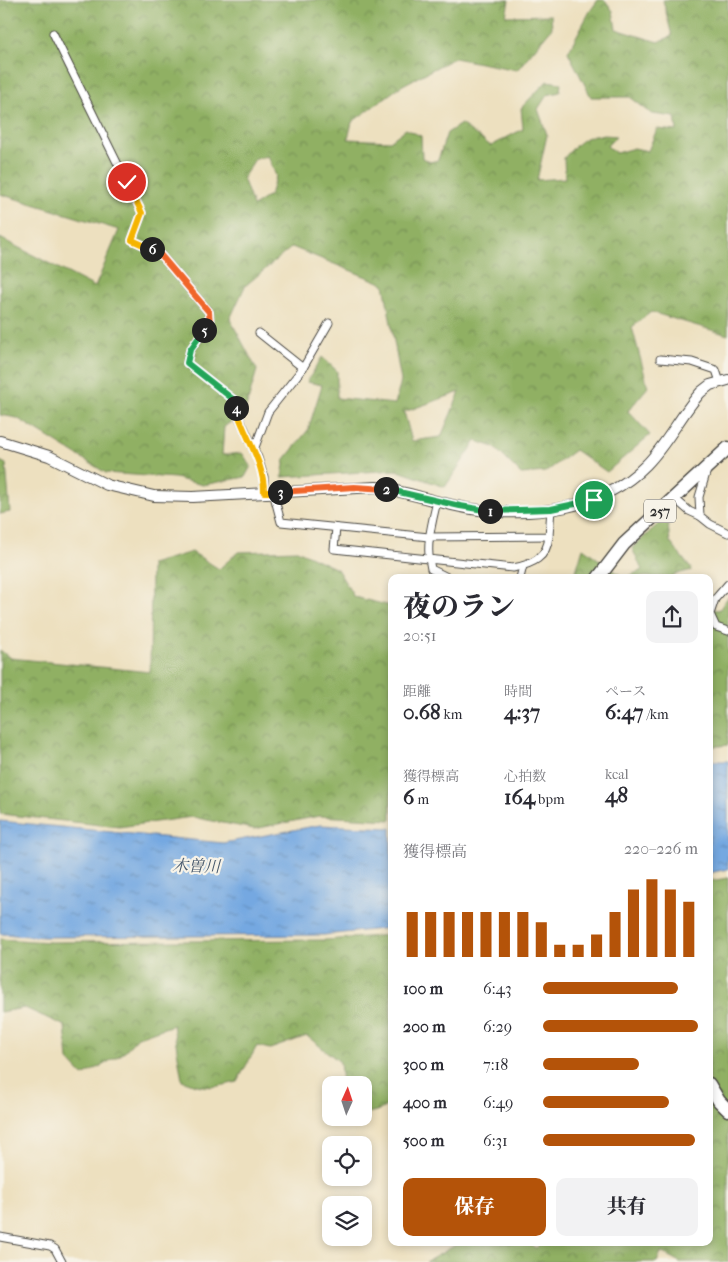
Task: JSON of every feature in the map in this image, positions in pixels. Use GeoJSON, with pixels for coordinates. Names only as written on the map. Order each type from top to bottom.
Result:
{"type":"FeatureCollection","features":[{"type":"Feature","properties":{"kind":"highway","name":"257"},"geometry":{"type":"LineString","coordinates":[[601,574],[624,544],[728,448]]}},
{"type":"Feature","properties":{"kind":"highway"},"geometry":{"type":"LineString","coordinates":[[713,1091],[719,1101],[728,1110]]}},
{"type":"Feature","properties":{"kind":"street"},"geometry":{"type":"LineString","coordinates":[[54,33],[142,213],[132,240],[158,252],[209,312],[210,324],[190,350],[187,363],[234,400],[239,418],[254,450],[281,522],[429,538],[549,536]]}},
{"type":"Feature","properties":{"kind":"street"},"geometry":{"type":"LineString","coordinates":[[254,450],[268,412],[303,368],[329,323]]}},
{"type":"Feature","properties":{"kind":"street"},"geometry":{"type":"LineString","coordinates":[[259,333],[303,368]]}},
{"type":"Feature","properties":{"kind":"street"},"geometry":{"type":"LineString","coordinates":[[0,441],[31,449],[107,485],[140,494],[175,498],[376,487],[488,511],[551,509],[594,500],[632,478],[648,464],[693,400],[710,385],[724,381],[716,370],[692,362],[660,359]]}},
{"type":"Feature","properties":{"kind":"street"},"geometry":{"type":"LineString","coordinates":[[700,516],[699,497],[707,467]]}},
{"type":"Feature","properties":{"kind":"street"},"geometry":{"type":"LineString","coordinates":[[674,498],[689,511],[728,533]]}},
{"type":"Feature","properties":{"kind":"street"},"geometry":{"type":"LineString","coordinates":[[437,500],[429,538],[428,558],[431,570],[440,574]]}},
{"type":"Feature","properties":{"kind":"street"},"geometry":{"type":"LineString","coordinates":[[336,528],[334,549],[513,568],[538,561],[548,547],[551,509]]}},
{"type":"Feature","properties":{"kind":"street"},"geometry":{"type":"LineString","coordinates":[[521,574],[523,566]]}},
{"type":"Feature","properties":{"kind":"street"},"geometry":{"type":"LineString","coordinates":[[713,604],[715,598],[728,584]]}},
{"type":"Feature","properties":{"kind":"street"},"geometry":{"type":"LineString","coordinates":[[713,620],[716,627],[728,631]]}},
{"type":"Feature","properties":{"kind":"street"},"geometry":{"type":"LineString","coordinates":[[0,1237],[50,1246],[55,1249],[62,1262]]}},
{"type":"Feature","properties":{"kind":"green space"},"geometry":{"type":"Polygon","coordinates":[[[0,0],[509,0],[506,16],[551,15],[552,28],[517,70],[454,58],[401,86],[352,122],[348,139],[390,141],[406,129],[421,136],[422,158],[430,162],[438,160],[447,133],[461,124],[491,146],[523,129],[521,108],[547,81],[561,83],[560,92],[547,95],[538,109],[547,135],[537,180],[565,178],[564,158],[576,145],[586,138],[598,135],[616,136],[607,146],[616,153],[634,148],[648,151],[657,129],[677,131],[675,117],[652,114],[630,97],[591,97],[568,52],[598,0],[605,0],[613,11],[616,29],[658,42],[672,36],[663,0],[728,0],[728,335],[651,312],[632,327],[648,387],[628,411],[650,435],[607,472],[575,450],[546,472],[521,474],[494,447],[476,441],[445,487],[396,470],[282,477],[285,459],[308,430],[322,385],[307,382],[322,357],[337,371],[337,398],[395,404],[401,381],[384,284],[292,247],[245,286],[230,319],[257,370],[245,411],[224,427],[222,455],[242,453],[251,466],[245,477],[203,485],[175,478],[106,473],[17,418],[0,415],[0,238],[95,287],[119,230],[0,194],[0,0]],[[268,156],[255,159],[243,178],[253,206],[270,195],[276,176],[268,156]],[[460,392],[404,412],[412,441],[441,437],[460,392]]]}},
{"type":"Feature","properties":{"kind":"green space"},"geometry":{"type":"Polygon","coordinates":[[[0,461],[6,464],[10,512],[0,514],[0,461]]]}},
{"type":"Feature","properties":{"kind":"green space"},"geometry":{"type":"Polygon","coordinates":[[[667,516],[670,542],[692,570],[677,574],[633,574],[642,570],[632,548],[667,516]]]}},
{"type":"Feature","properties":{"kind":"green space"},"geometry":{"type":"Polygon","coordinates":[[[583,548],[619,574],[575,574],[583,548]]]}},
{"type":"Feature","properties":{"kind":"green space"},"geometry":{"type":"Polygon","coordinates":[[[297,550],[337,569],[354,597],[388,605],[388,820],[319,816],[254,829],[192,817],[119,827],[0,814],[0,650],[10,658],[150,672],[151,564],[192,552],[219,569],[238,552],[297,550]]]}},
{"type":"Feature","properties":{"kind":"green space"},"geometry":{"type":"Polygon","coordinates":[[[728,597],[728,745],[713,747],[713,609],[719,610],[728,597]]]}},
{"type":"Feature","properties":{"kind":"green space"},"geometry":{"type":"Polygon","coordinates":[[[728,878],[728,1262],[680,1262],[661,1252],[657,1262],[426,1262],[454,1246],[532,1246],[536,1248],[538,1246],[713,1246],[713,880],[728,878]]]}},
{"type":"Feature","properties":{"kind":"green space"},"geometry":{"type":"Polygon","coordinates":[[[388,935],[388,1105],[372,1112],[372,1076],[341,1076],[340,1062],[307,1036],[270,1049],[257,1046],[237,1082],[203,1086],[182,1080],[173,1025],[138,1037],[122,1054],[83,1076],[68,1060],[65,1026],[25,1008],[0,1012],[0,939],[51,942],[326,940],[388,935]]]}},
{"type":"Feature","properties":{"kind":"water"},"geometry":{"type":"Polygon","coordinates":[[[713,761],[728,761],[728,869],[713,872],[713,761]]]}},
{"type":"Feature","properties":{"kind":"water","name":"木曽川"},"geometry":{"type":"Polygon","coordinates":[[[0,821],[223,843],[320,825],[388,828],[388,928],[324,935],[44,937],[0,934],[0,821]]]}},
{"type":"Feature","properties":{"kind":"route"},"geometry":{"type":"LineString","coordinates":[[127,182],[142,213],[132,240],[158,252],[209,312],[210,324],[190,350],[187,363],[234,400],[239,418],[258,458],[264,477],[264,492],[376,487],[398,490],[488,511],[534,511],[577,505],[594,500]]}}]}
